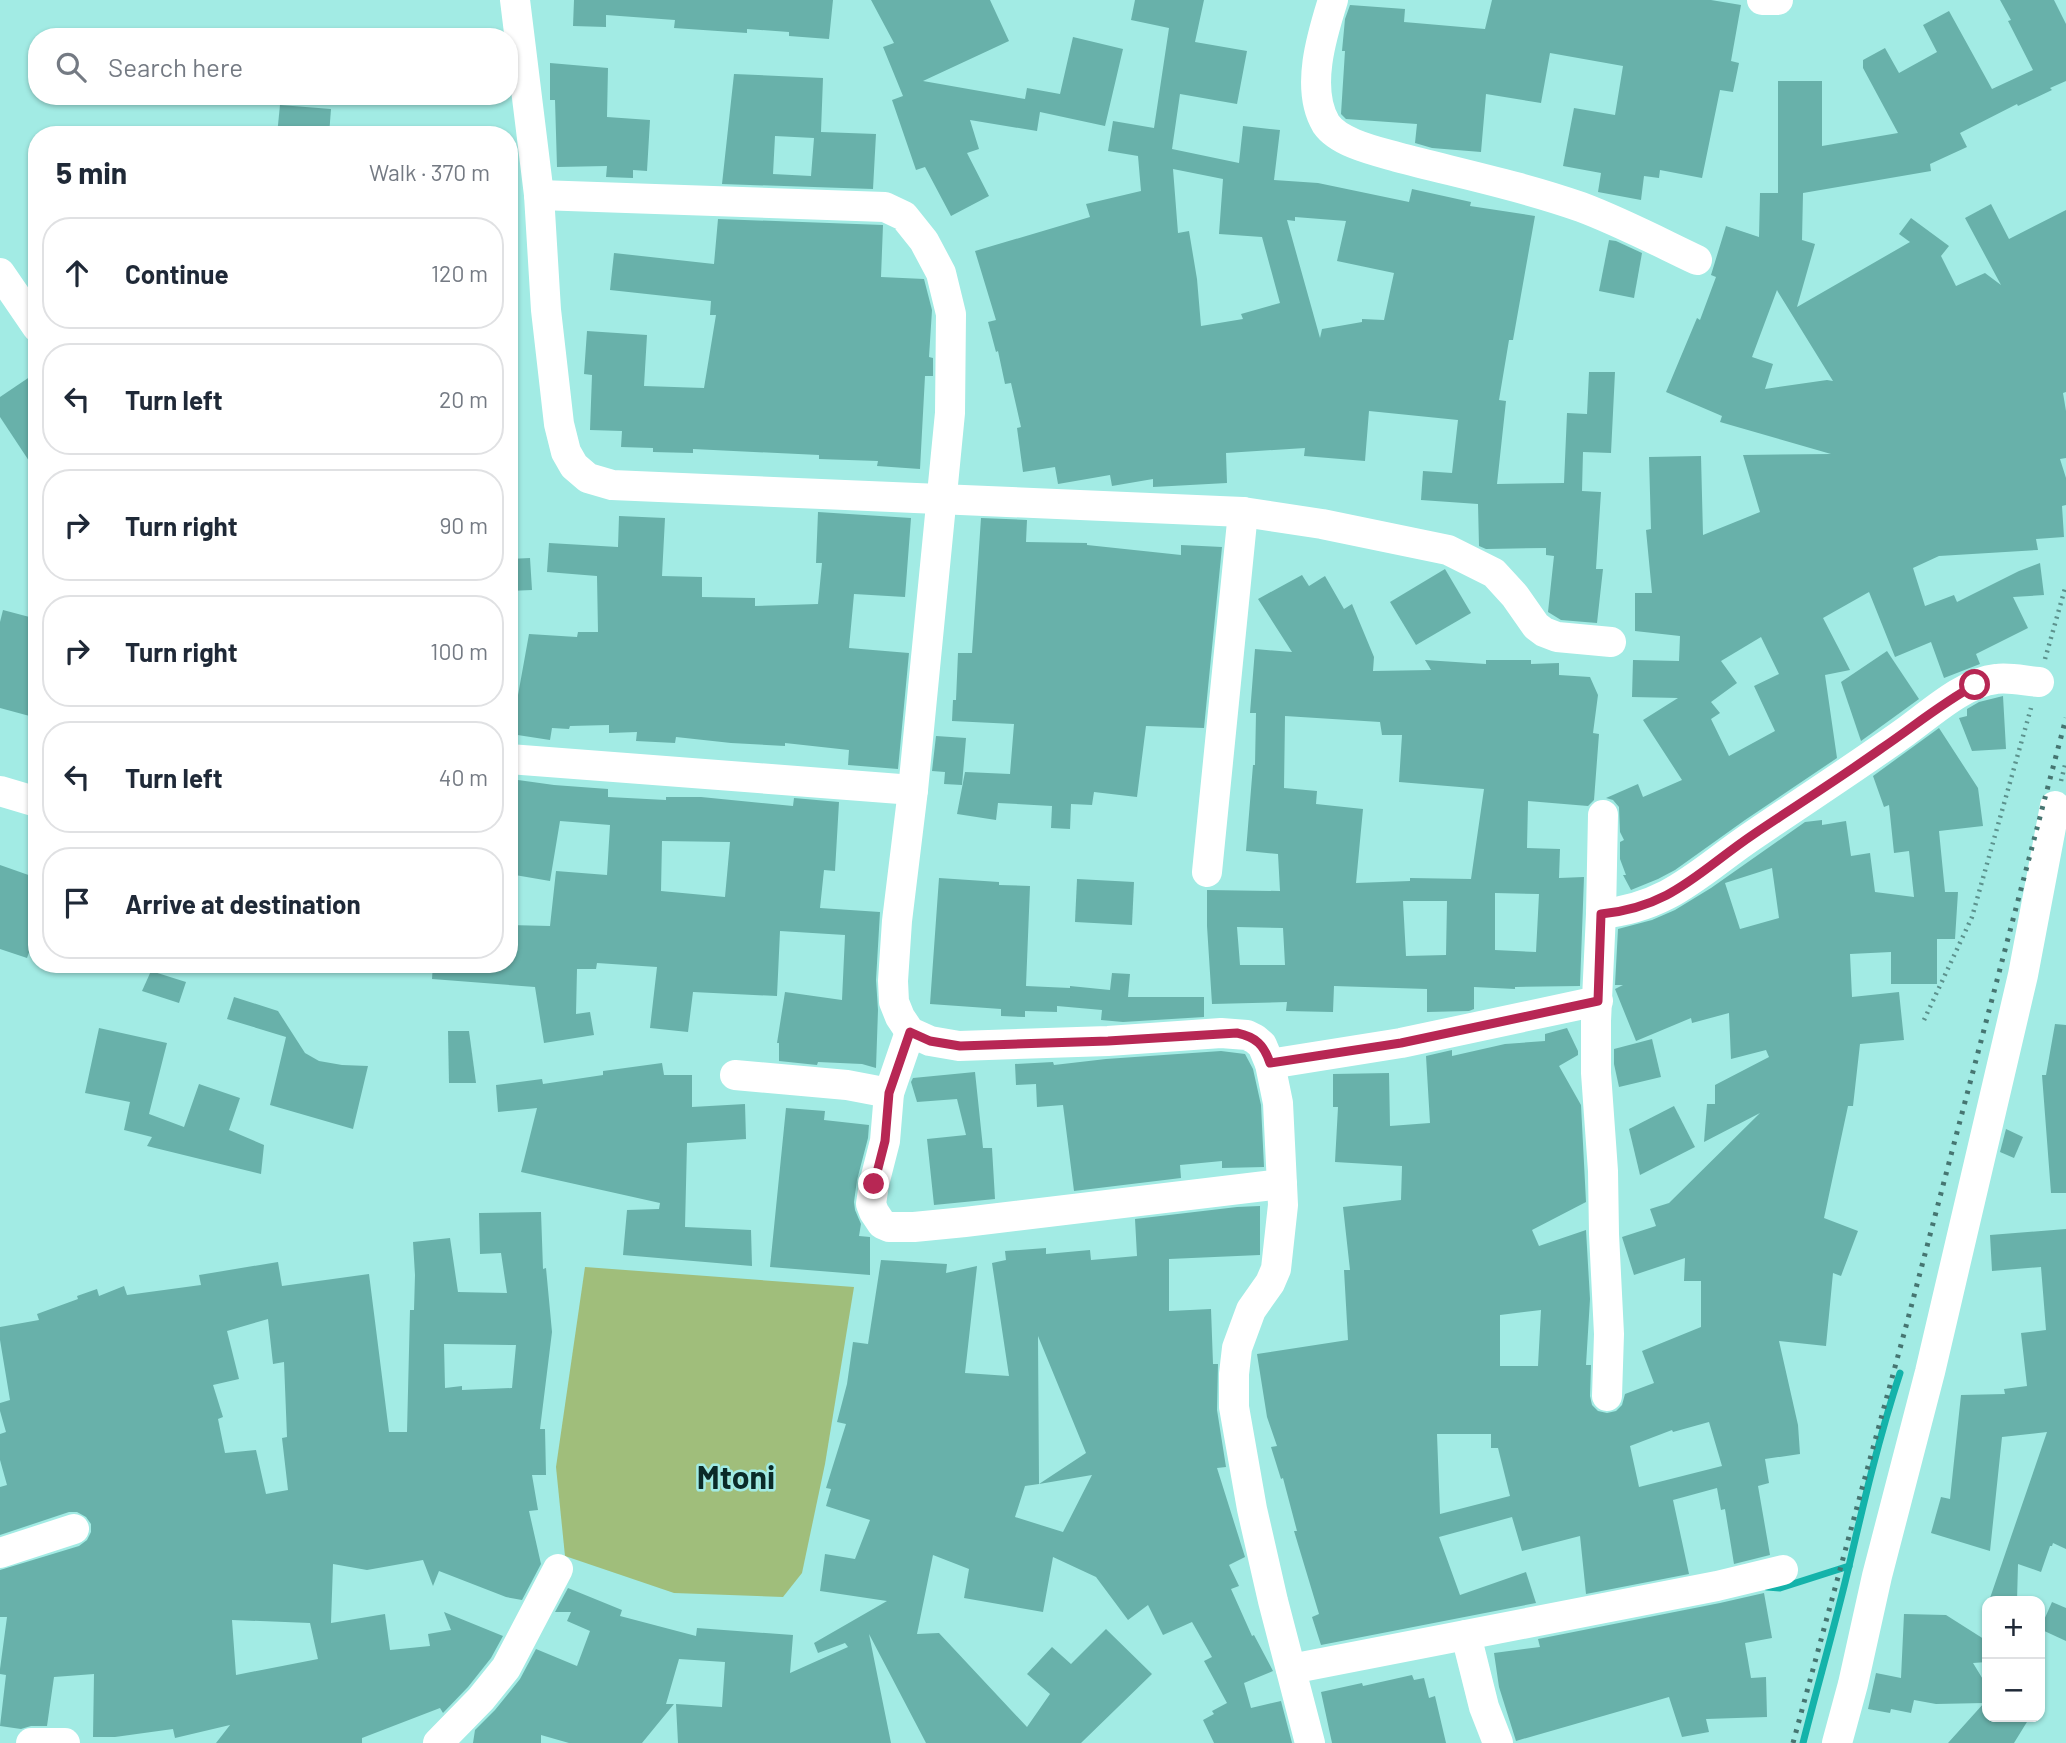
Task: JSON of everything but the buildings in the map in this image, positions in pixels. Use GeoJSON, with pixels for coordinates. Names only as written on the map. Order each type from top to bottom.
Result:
{"type":"FeatureCollection","features":[{"type":"Feature","properties":{"kind":"street"},"geometry":{"type":"LineString","coordinates":[[515,0],[539,195],[546,310],[559,424],[566,452],[573,466],[588,478],[612,485],[1243,512],[1322,524],[1448,551],[1494,573],[1515,596],[1536,626],[1544,632],[1557,638],[1611,642]]}},
{"type":"Feature","properties":{"kind":"street"},"geometry":{"type":"LineString","coordinates":[[1333,0],[1319,47],[1317,97],[1327,124],[1341,138],[1377,151],[1581,207],[1697,260]]}},
{"type":"Feature","properties":{"kind":"street"},"geometry":{"type":"LineString","coordinates":[[1762,0],[1778,0]]}},
{"type":"Feature","properties":{"kind":"street"},"geometry":{"type":"LineString","coordinates":[[539,195],[885,207],[904,216],[924,241],[941,274],[951,314],[950,413],[913,790],[897,921],[894,1002],[910,1032],[930,1041],[960,1046],[1237,1033],[1255,1039],[1262,1045],[1270,1063],[1278,1103],[1283,1205],[1276,1269],[1270,1283],[1251,1310],[1237,1348],[1234,1407],[1252,1509],[1310,1743]]}},
{"type":"Feature","properties":{"kind":"street"},"geometry":{"type":"LineString","coordinates":[[0,273],[28,314]]}},
{"type":"Feature","properties":{"kind":"street"},"geometry":{"type":"LineString","coordinates":[[1207,872],[1243,512]]}},
{"type":"Feature","properties":{"kind":"street"},"geometry":{"type":"LineString","coordinates":[[1601,914],[1624,912],[1648,904],[1686,885],[1752,835],[1956,695],[1975,685],[1996,679],[2039,682]]}},
{"type":"Feature","properties":{"kind":"street"},"geometry":{"type":"LineString","coordinates":[[518,760],[913,790]]}},
{"type":"Feature","properties":{"kind":"street"},"geometry":{"type":"LineString","coordinates":[[0,791],[28,799]]}},
{"type":"Feature","properties":{"kind":"street"},"geometry":{"type":"LineString","coordinates":[[1837,1743],[1930,1372],[2023,975],[2043,878],[2054,806]]}},
{"type":"Feature","properties":{"kind":"street"},"geometry":{"type":"LineString","coordinates":[[1603,815],[1596,1073],[1604,1171],[1609,1334],[1607,1396]]}},
{"type":"Feature","properties":{"kind":"street"},"geometry":{"type":"LineString","coordinates":[[1270,1063],[1415,1040],[1598,1001]]}},
{"type":"Feature","properties":{"kind":"street"},"geometry":{"type":"LineString","coordinates":[[910,1032],[889,1093],[885,1141],[871,1204],[882,1224],[889,1227],[939,1224],[1282,1184]]}},
{"type":"Feature","properties":{"kind":"street"},"geometry":{"type":"LineString","coordinates":[[736,1075],[847,1085],[889,1093]]}},
{"type":"Feature","properties":{"kind":"street"},"geometry":{"type":"LineString","coordinates":[[0,1553],[74,1529]]}},
{"type":"Feature","properties":{"kind":"street"},"geometry":{"type":"LineString","coordinates":[[438,1743],[481,1699],[506,1668],[558,1569]]}},
{"type":"Feature","properties":{"kind":"street"},"geometry":{"type":"LineString","coordinates":[[1291,1669],[1717,1586],[1783,1570]]}},
{"type":"Feature","properties":{"kind":"street"},"geometry":{"type":"LineString","coordinates":[[1466,1635],[1484,1707],[1498,1743]]}},
{"type":"Feature","properties":{"kind":"street"},"geometry":{"type":"LineString","coordinates":[[30,1743],[65,1743]]}},
{"type":"Feature","properties":{"kind":"path"},"geometry":{"type":"LineString","coordinates":[[1924,1020],[1972,917],[2066,584]]}},
{"type":"Feature","properties":{"kind":"green space"},"geometry":{"type":"Polygon","coordinates":[[[585,1267],[854,1287],[825,1464],[802,1573],[783,1597],[674,1593],[565,1556],[556,1467],[585,1267]]]}},
{"type":"Feature","properties":{"kind":"waterway"},"geometry":{"type":"LineString","coordinates":[[1803,1743],[1872,1469],[1900,1373]]}},
{"type":"Feature","properties":{"kind":"waterway"},"geometry":{"type":"LineString","coordinates":[[1767,1587],[1780,1588],[1849,1566]]}},
{"type":"Feature","properties":{"kind":"railway"},"geometry":{"type":"LineString","coordinates":[[1793,1743],[2066,718]]}},
{"type":"Feature","properties":{"kind":"district","name":"Mtoni"},"geometry":{"type":"Point","coordinates":[736,1478]}},
{"type":"Feature","properties":{"kind":"route"},"geometry":{"type":"LineString","coordinates":[[874,1184],[885,1141],[889,1093],[910,1032],[930,1041],[960,1046],[1237,1033],[1247,1035],[1262,1045],[1270,1063],[1401,1043],[1598,1001],[1601,914],[1624,912],[1648,904],[1686,885],[1752,835],[1956,695],[1975,685]]}}]}
